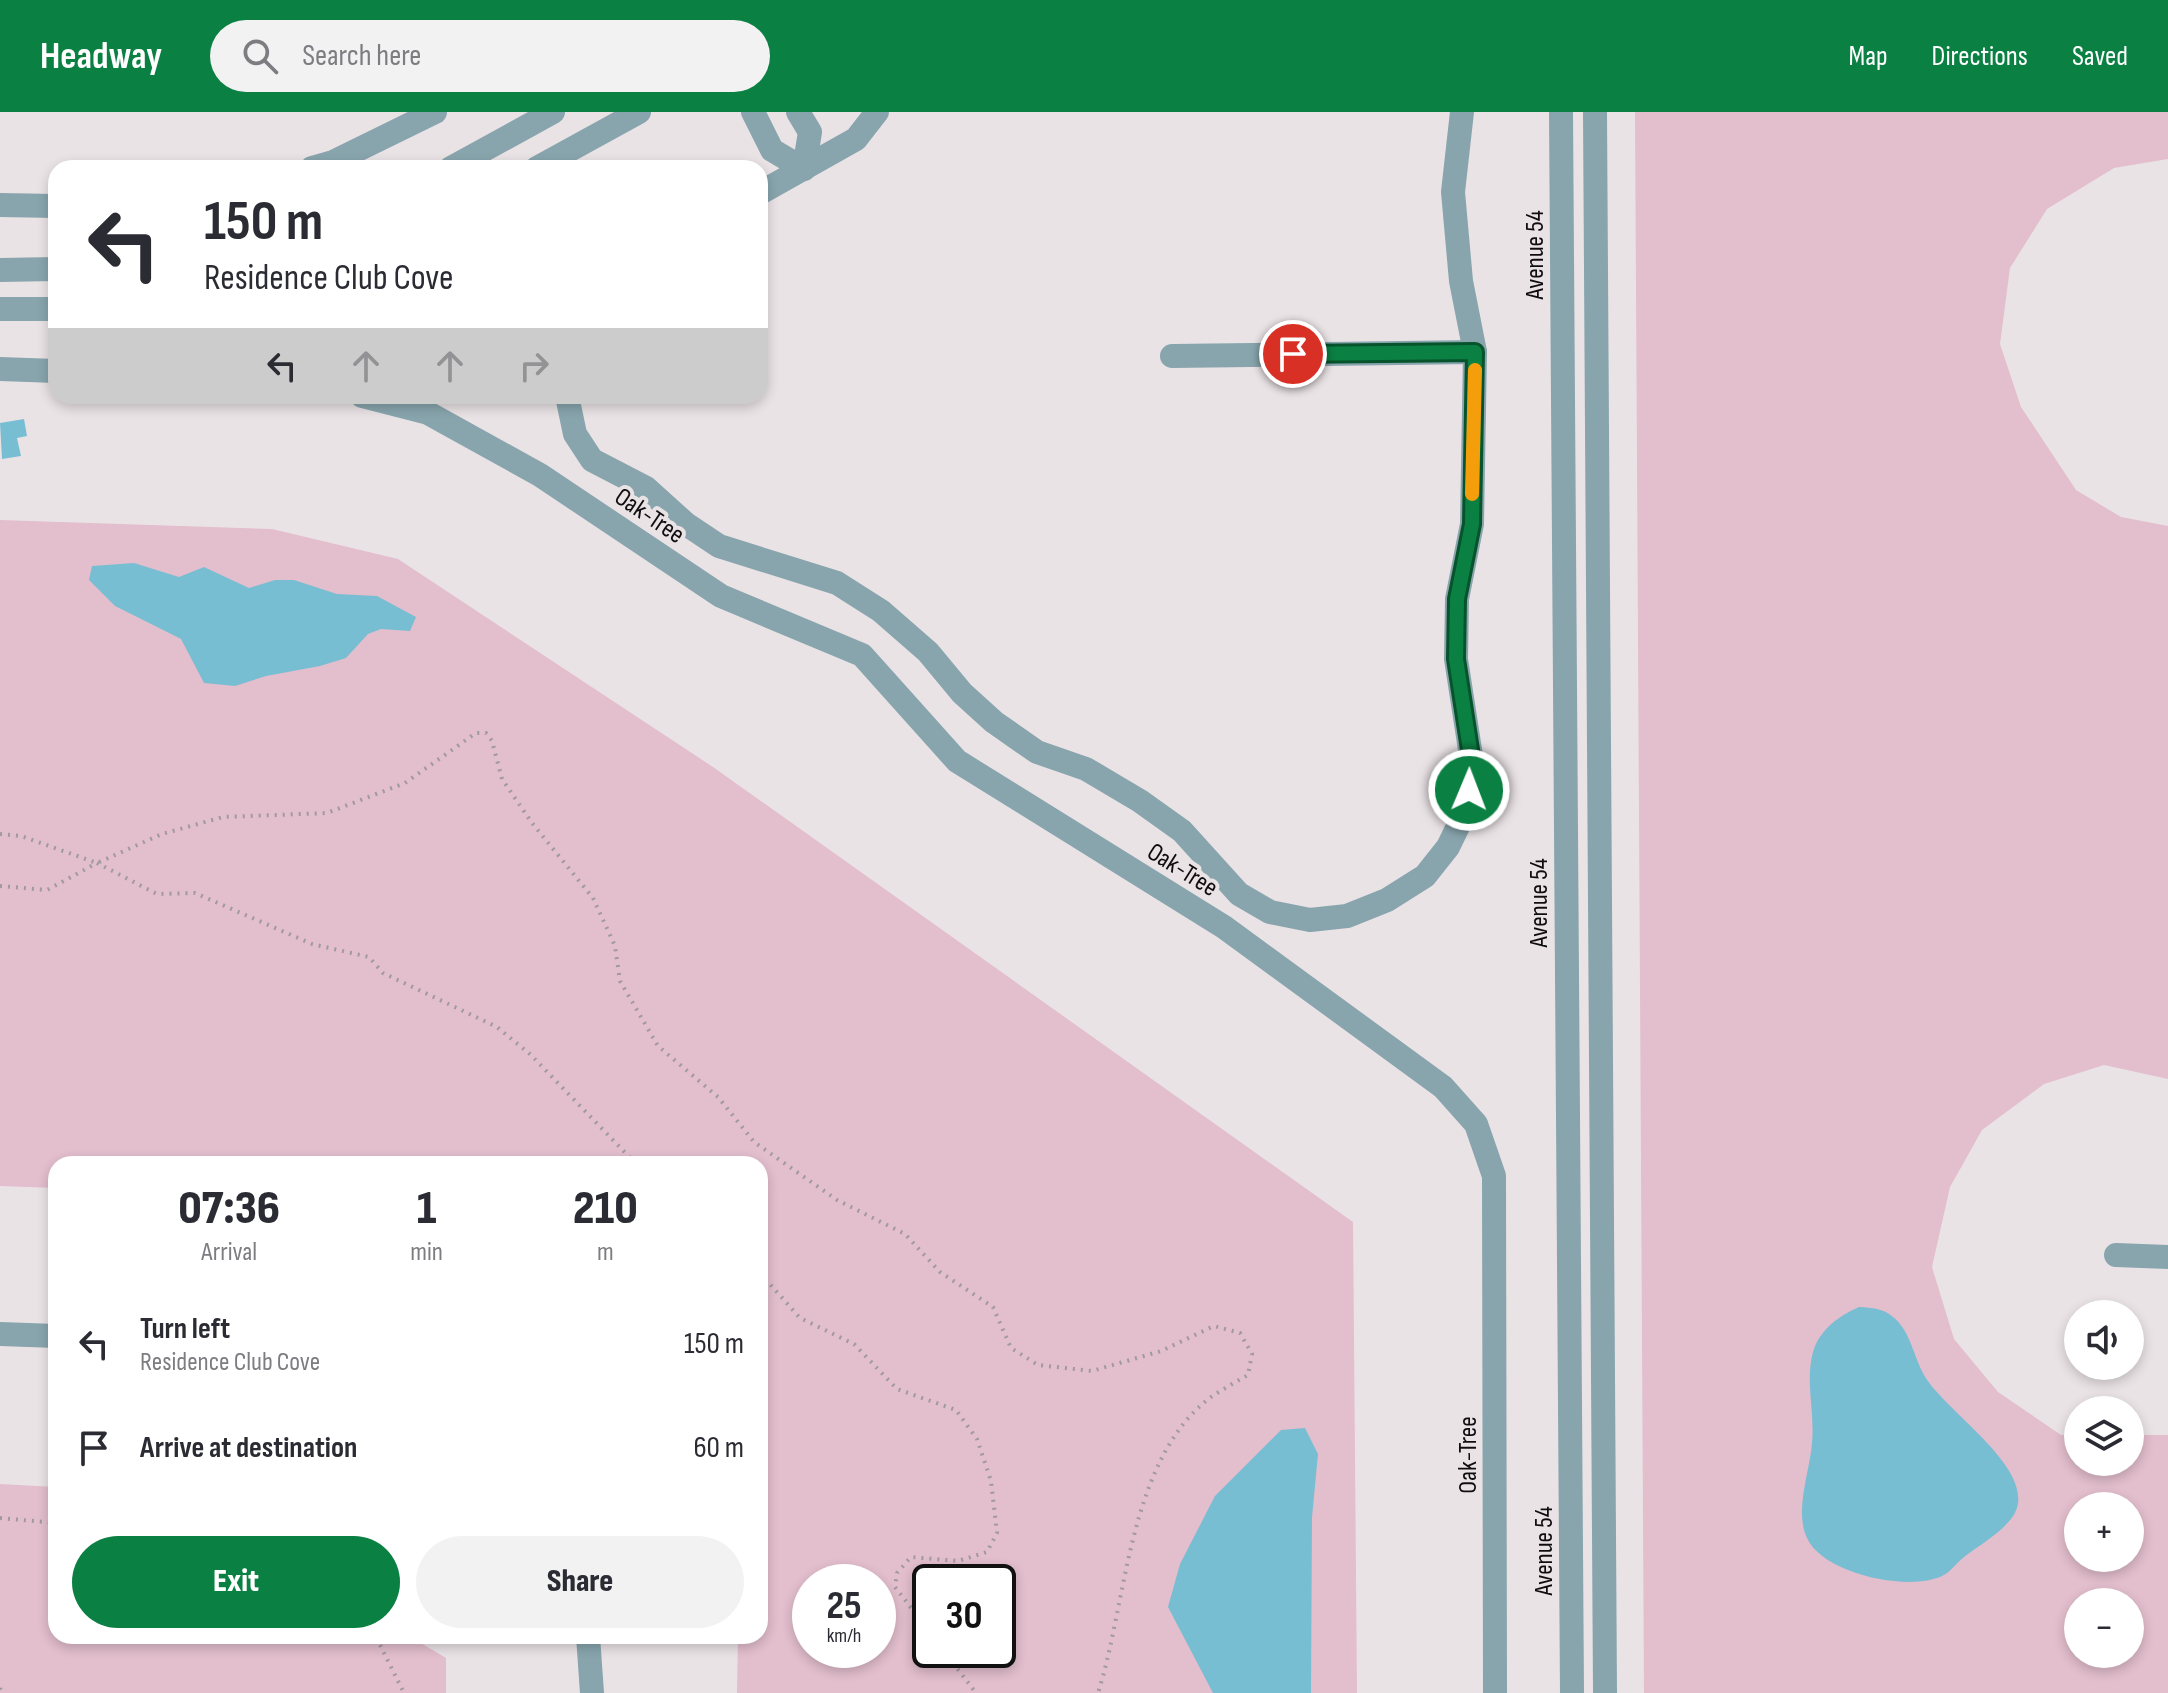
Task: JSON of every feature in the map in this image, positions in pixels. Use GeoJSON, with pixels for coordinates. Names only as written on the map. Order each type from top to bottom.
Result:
{"type":"FeatureCollection","features":[{"type":"Feature","properties":{"kind":"street"},"geometry":{"type":"LineString","coordinates":[[337,160],[435,112]]}},
{"type":"Feature","properties":{"kind":"street"},"geometry":{"type":"LineString","coordinates":[[466,160],[553,112]]}},
{"type":"Feature","properties":{"kind":"street"},"geometry":{"type":"LineString","coordinates":[[552,160],[639,112]]}},
{"type":"Feature","properties":{"kind":"street"},"geometry":{"type":"LineString","coordinates":[[753,112],[772,150],[804,169]]}},
{"type":"Feature","properties":{"kind":"street"},"geometry":{"type":"LineString","coordinates":[[798,112],[810,132],[804,169]]}},
{"type":"Feature","properties":{"kind":"street"},"geometry":{"type":"LineString","coordinates":[[768,189],[856,139],[877,112]]}},
{"type":"Feature","properties":{"kind":"street"},"geometry":{"type":"LineString","coordinates":[[569,404],[575,434],[592,460],[646,488],[686,524],[719,546],[837,583],[881,611],[928,652],[962,693],[994,722],[1037,752],[1086,769],[1140,801],[1182,831],[1239,894],[1270,912],[1310,920],[1347,916],[1387,900],[1425,876],[1448,847],[1465,812],[1473,769],[1456,659],[1457,599],[1472,524],[1475,352],[1461,281],[1453,192],[1462,112]]}},
{"type":"Feature","properties":{"kind":"street","name":"Avenue 54"},"geometry":{"type":"LineString","coordinates":[[1561,112],[1572,1693]]}},
{"type":"Feature","properties":{"kind":"street"},"geometry":{"type":"LineString","coordinates":[[1595,112],[1605,1693]]}},
{"type":"Feature","properties":{"kind":"street"},"geometry":{"type":"LineString","coordinates":[[0,205],[48,206]]}},
{"type":"Feature","properties":{"kind":"street"},"geometry":{"type":"LineString","coordinates":[[0,270],[48,269]]}},
{"type":"Feature","properties":{"kind":"street"},"geometry":{"type":"LineString","coordinates":[[0,309],[48,309]]}},
{"type":"Feature","properties":{"kind":"street"},"geometry":{"type":"LineString","coordinates":[[1172,356],[1475,352]]}},
{"type":"Feature","properties":{"kind":"street"},"geometry":{"type":"LineString","coordinates":[[0,369],[48,371]]}},
{"type":"Feature","properties":{"kind":"street","name":"Oak-Tree"},"geometry":{"type":"LineString","coordinates":[[393,404],[428,413],[540,475],[721,596],[862,655],[957,761],[1224,927],[1443,1087],[1476,1124],[1494,1176],[1495,1693]]}},
{"type":"Feature","properties":{"kind":"street"},"geometry":{"type":"LineString","coordinates":[[2116,1255],[2168,1257]]}},
{"type":"Feature","properties":{"kind":"street"},"geometry":{"type":"LineString","coordinates":[[0,1334],[48,1336]]}},
{"type":"Feature","properties":{"kind":"street"},"geometry":{"type":"LineString","coordinates":[[589,1644],[592,1693]]}},
{"type":"Feature","properties":{"kind":"path"},"geometry":{"type":"LineString","coordinates":[[0,886],[47,890],[162,834],[223,817],[327,813],[405,783],[476,733],[486,733],[492,741],[502,779],[532,823],[593,898],[615,946],[620,981],[658,1046],[718,1097],[754,1142],[837,1200],[905,1234],[940,1272],[993,1307],[1011,1348],[1038,1365],[1092,1371],[1161,1351],[1214,1326],[1240,1333],[1252,1354],[1248,1375],[1210,1398],[1184,1425],[1149,1484],[1125,1565],[1107,1665],[1098,1693]]}},
{"type":"Feature","properties":{"kind":"path"},"geometry":{"type":"LineString","coordinates":[[0,834],[21,836],[97,863],[157,894],[195,893],[312,944],[369,957],[383,973],[497,1027],[531,1055],[628,1156]]}},
{"type":"Feature","properties":{"kind":"path"},"geometry":{"type":"LineString","coordinates":[[768,1282],[800,1318],[854,1344],[897,1389],[956,1410],[977,1439],[991,1481],[997,1533],[987,1552],[958,1561],[911,1557],[897,1573],[895,1587],[912,1609]]}},
{"type":"Feature","properties":{"kind":"path"},"geometry":{"type":"LineString","coordinates":[[0,1518],[48,1522]]}},
{"type":"Feature","properties":{"kind":"path"},"geometry":{"type":"LineString","coordinates":[[379,1644],[404,1693]]}},
{"type":"Feature","properties":{"kind":"path"},"geometry":{"type":"LineString","coordinates":[[957,1668],[976,1693]]}},
{"type":"Feature","properties":{"kind":"shaded area"},"geometry":{"type":"Polygon","coordinates":[[[1635,112],[2168,112],[2168,159],[2114,168],[2047,209],[2010,268],[2000,344],[2021,407],[2076,490],[2121,517],[2168,526],[2168,1079],[2104,1065],[2044,1084],[1982,1130],[1950,1187],[1932,1267],[1954,1339],[1998,1392],[2064,1435],[2064,1476],[2144,1476],[2144,1435],[2168,1435],[2168,1693],[1644,1693],[1635,112]]]}},
{"type":"Feature","properties":{"kind":"shaded area"},"geometry":{"type":"Polygon","coordinates":[[[0,520],[272,529],[398,559],[713,767],[1353,1222],[1357,1693],[737,1693],[738,1644],[768,1644],[768,1156],[48,1156],[48,1188],[0,1186],[0,520]]]}},
{"type":"Feature","properties":{"kind":"shaded area"},"geometry":{"type":"Polygon","coordinates":[[[0,1484],[48,1487],[48,1644],[422,1644],[446,1658],[446,1693],[0,1693],[0,1484]]]}},
{"type":"Feature","properties":{"kind":"water"},"geometry":{"type":"Polygon","coordinates":[[[24,419],[27,436],[17,438],[21,456],[2,459],[0,423],[24,419]]]}},
{"type":"Feature","properties":{"kind":"water"},"geometry":{"type":"Polygon","coordinates":[[[134,563],[179,577],[204,567],[249,588],[275,580],[294,580],[337,594],[377,596],[416,617],[410,631],[381,629],[368,634],[346,658],[235,686],[204,683],[181,639],[115,606],[89,580],[92,566],[134,563]]]}},
{"type":"Feature","properties":{"kind":"water"},"geometry":{"type":"Polygon","coordinates":[[[1859,1307],[1881,1310],[1899,1322],[1924,1375],[1988,1444],[2015,1483],[2018,1501],[2006,1525],[1945,1574],[1927,1580],[1889,1580],[1848,1570],[1816,1551],[1803,1527],[1802,1503],[1812,1443],[1810,1374],[1813,1352],[1831,1324],[1859,1307]]]}},
{"type":"Feature","properties":{"kind":"water"},"geometry":{"type":"Polygon","coordinates":[[[1305,1428],[1318,1454],[1312,1517],[1311,1693],[1213,1693],[1168,1607],[1180,1564],[1215,1496],[1281,1430],[1305,1428]]]}},
{"type":"Feature","properties":{"kind":"slow traffic"},"geometry":{"type":"LineString","coordinates":[[1472,494],[1475,370]]}},
{"type":"Feature","properties":{"kind":"route"},"geometry":{"type":"LineString","coordinates":[[1293,354],[1475,352],[1472,524],[1457,599],[1456,659],[1473,769],[1469,790]]}}]}
